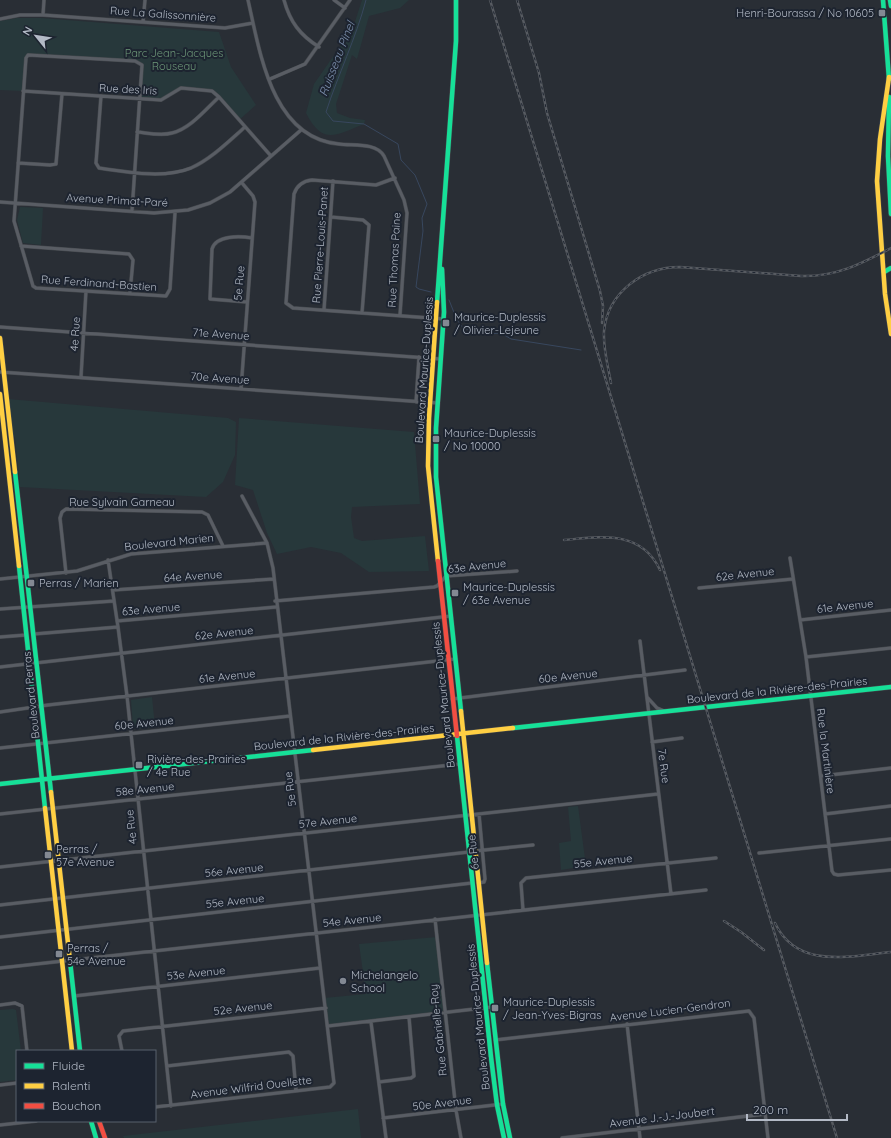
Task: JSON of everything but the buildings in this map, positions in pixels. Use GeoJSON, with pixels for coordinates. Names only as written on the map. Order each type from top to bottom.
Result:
{"type":"FeatureCollection","features":[{"type":"Feature","properties":{"kind":"street"},"geometry":{"type":"LineString","coordinates":[[43,16],[44,0]]}},
{"type":"Feature","properties":{"kind":"street"},"geometry":{"type":"LineString","coordinates":[[143,22],[145,0]]}},
{"type":"Feature","properties":{"kind":"street","name":"Rue Thomas Paine"},"geometry":{"type":"LineString","coordinates":[[248,0],[257,43],[270,79],[284,111],[301,130],[314,138],[332,143],[378,149],[384,156],[395,178],[407,212],[400,316]]}},
{"type":"Feature","properties":{"kind":"street"},"geometry":{"type":"LineString","coordinates":[[284,0],[289,17],[296,29],[319,47]]}},
{"type":"Feature","properties":{"kind":"street"},"geometry":{"type":"LineString","coordinates":[[334,0],[345,8]]}},
{"type":"Feature","properties":{"kind":"street"},"geometry":{"type":"LineString","coordinates":[[270,79],[306,64],[350,0]]}},
{"type":"Feature","properties":{"kind":"street","name":"Boulevard Maurice-Duplessis"},"geometry":{"type":"LineString","coordinates":[[456,0],[456,41],[430,402],[428,466],[456,734],[468,815]]}},
{"type":"Feature","properties":{"kind":"street"},"geometry":{"type":"LineString","coordinates":[[883,0],[889,77],[888,156],[891,214]]}},
{"type":"Feature","properties":{"kind":"street"},"geometry":{"type":"LineString","coordinates":[[890,0],[891,6]]}},
{"type":"Feature","properties":{"kind":"street","name":"Rue La Galissonnière"},"geometry":{"type":"LineString","coordinates":[[0,19],[20,15],[225,28],[253,23]]}},
{"type":"Feature","properties":{"kind":"street","name":"Rue Ferdinand-Bastien"},"geometry":{"type":"LineString","coordinates":[[140,99],[142,66],[135,62],[31,54],[26,58],[14,221],[32,284],[34,287],[130,293],[161,297],[169,293],[175,212]]}},
{"type":"Feature","properties":{"kind":"street"},"geometry":{"type":"LineString","coordinates":[[889,77],[880,139],[877,181],[884,272],[891,334]]}},
{"type":"Feature","properties":{"kind":"street","name":"Rue des Iris"},"geometry":{"type":"LineString","coordinates":[[24,91],[161,100],[181,88],[212,91],[220,97],[271,156]]}},
{"type":"Feature","properties":{"kind":"street"},"geometry":{"type":"LineString","coordinates":[[18,163],[56,164],[62,94]]}},
{"type":"Feature","properties":{"kind":"street"},"geometry":{"type":"LineString","coordinates":[[101,96],[96,166],[101,169],[159,173],[190,168],[212,155],[245,127]]}},
{"type":"Feature","properties":{"kind":"street"},"geometry":{"type":"LineString","coordinates":[[138,132],[165,134],[179,131],[192,122],[220,97]]}},
{"type":"Feature","properties":{"kind":"street"},"geometry":{"type":"LineString","coordinates":[[132,211],[140,99]]}},
{"type":"Feature","properties":{"kind":"street","name":"Avenue Primat-Paré"},"geometry":{"type":"LineString","coordinates":[[0,202],[132,211],[175,212],[210,203],[242,183],[301,130]]}},
{"type":"Feature","properties":{"kind":"street"},"geometry":{"type":"LineString","coordinates":[[395,178],[376,185],[312,180],[300,184],[294,194],[286,300],[288,305],[293,308],[444,319]]}},
{"type":"Feature","properties":{"kind":"street","name":"Rue Pierre-Louis-Panet"},"geometry":{"type":"LineString","coordinates":[[324,310],[333,181]]}},
{"type":"Feature","properties":{"kind":"street","name":"5e Rue"},"geometry":{"type":"LineString","coordinates":[[241,389],[255,200],[242,183]]}},
{"type":"Feature","properties":{"kind":"street"},"geometry":{"type":"LineString","coordinates":[[331,217],[362,220],[369,225],[362,313]]}},
{"type":"Feature","properties":{"kind":"street"},"geometry":{"type":"LineString","coordinates":[[247,302],[210,299],[212,250],[216,244],[233,236],[252,238]]}},
{"type":"Feature","properties":{"kind":"street"},"geometry":{"type":"LineString","coordinates":[[21,246],[129,254],[133,260],[130,293]]}},
{"type":"Feature","properties":{"kind":"street","name":"Boulevard Maurice-Duplessis"},"geometry":{"type":"LineString","coordinates":[[441,248],[444,319],[435,466],[459,698],[472,852],[478,883],[503,1104],[510,1138]]}},
{"type":"Feature","properties":{"kind":"street"},"geometry":{"type":"LineString","coordinates":[[884,272],[890,269]]}},
{"type":"Feature","properties":{"kind":"street","name":"4e Rue"},"geometry":{"type":"LineString","coordinates":[[81,377],[86,291]]}},
{"type":"Feature","properties":{"kind":"street","name":"71e Avenue"},"geometry":{"type":"LineString","coordinates":[[0,327],[441,359]]}},
{"type":"Feature","properties":{"kind":"street","name":"Boulevard Perras"},"geometry":{"type":"LineString","coordinates":[[0,338],[2,372],[28,577],[80,1050]]}},
{"type":"Feature","properties":{"kind":"street"},"geometry":{"type":"LineString","coordinates":[[416,402],[419,357]]}},
{"type":"Feature","properties":{"kind":"street","name":"70e Avenue"},"geometry":{"type":"LineString","coordinates":[[2,372],[438,403]]}},
{"type":"Feature","properties":{"kind":"street","name":"Boulevard Perras"},"geometry":{"type":"LineString","coordinates":[[0,394],[72,1050]]}},
{"type":"Feature","properties":{"kind":"street"},"geometry":{"type":"LineString","coordinates":[[428,466],[435,466]]}},
{"type":"Feature","properties":{"kind":"street","name":"5e Rue"},"geometry":{"type":"LineString","coordinates":[[242,496],[267,543],[274,579],[275,601],[286,679],[308,870],[326,1008],[333,1085]]}},
{"type":"Feature","properties":{"kind":"street","name":"Rue Sylvain Garneau"},"geometry":{"type":"LineString","coordinates":[[66,573],[60,518],[62,512],[66,509],[202,512],[208,515],[223,546]]}},
{"type":"Feature","properties":{"kind":"street","name":"Boulevard Marien"},"geometry":{"type":"LineString","coordinates":[[0,579],[66,573],[85,569],[108,560],[131,554],[267,543]]}},
{"type":"Feature","properties":{"kind":"street","name":"Rue la Martinière"},"geometry":{"type":"LineString","coordinates":[[790,558],[806,658],[832,871],[834,874],[891,870]]}},
{"type":"Feature","properties":{"kind":"street"},"geometry":{"type":"LineString","coordinates":[[108,560],[117,621]]}},
{"type":"Feature","properties":{"kind":"street","name":"63e Avenue"},"geometry":{"type":"LineString","coordinates":[[275,601],[434,587],[446,576],[517,571]]}},
{"type":"Feature","properties":{"kind":"street","name":"64e Avenue"},"geometry":{"type":"LineString","coordinates":[[113,590],[274,579]]}},
{"type":"Feature","properties":{"kind":"street","name":"62e Avenue"},"geometry":{"type":"LineString","coordinates":[[700,588],[793,579]]}},
{"type":"Feature","properties":{"kind":"street"},"geometry":{"type":"LineString","coordinates":[[0,609],[114,601]]}},
{"type":"Feature","properties":{"kind":"street","name":"63e Avenue"},"geometry":{"type":"LineString","coordinates":[[34,634],[118,627],[117,621],[276,607]]}},
{"type":"Feature","properties":{"kind":"street","name":"61e Avenue"},"geometry":{"type":"LineString","coordinates":[[800,620],[891,610]]}},
{"type":"Feature","properties":{"kind":"street","name":"62e Avenue"},"geometry":{"type":"LineString","coordinates":[[0,667],[451,616]]}},
{"type":"Feature","properties":{"kind":"street","name":"4e Rue"},"geometry":{"type":"LineString","coordinates":[[118,627],[127,696],[171,1106]]}},
{"type":"Feature","properties":{"kind":"street"},"geometry":{"type":"LineString","coordinates":[[0,637],[26,635]]}},
{"type":"Feature","properties":{"kind":"street","name":"7e Rue"},"geometry":{"type":"LineString","coordinates":[[640,641],[671,894]]}},
{"type":"Feature","properties":{"kind":"street"},"geometry":{"type":"LineString","coordinates":[[806,658],[891,648]]}},
{"type":"Feature","properties":{"kind":"street","name":"61e Avenue"},"geometry":{"type":"LineString","coordinates":[[0,712],[455,659]]}},
{"type":"Feature","properties":{"kind":"street","name":"60e Avenue"},"geometry":{"type":"LineString","coordinates":[[452,699],[685,670]]}},
{"type":"Feature","properties":{"kind":"street","name":"Boulevard de la Rivière-des-Prairies"},"geometry":{"type":"LineString","coordinates":[[0,784],[891,687]]}},
{"type":"Feature","properties":{"kind":"street"},"geometry":{"type":"LineString","coordinates":[[646,697],[657,708],[665,712]]}},
{"type":"Feature","properties":{"kind":"street","name":"60e Avenue"},"geometry":{"type":"LineString","coordinates":[[0,748],[290,716]]}},
{"type":"Feature","properties":{"kind":"street"},"geometry":{"type":"LineString","coordinates":[[652,742],[682,738]]}},
{"type":"Feature","properties":{"kind":"street","name":"58e Avenue"},"geometry":{"type":"LineString","coordinates":[[0,814],[460,764]]}},
{"type":"Feature","properties":{"kind":"street"},"geometry":{"type":"LineString","coordinates":[[821,776],[891,768]]}},
{"type":"Feature","properties":{"kind":"street","name":"57e Avenue"},"geometry":{"type":"LineString","coordinates":[[0,867],[658,794]]}},
{"type":"Feature","properties":{"kind":"street"},"geometry":{"type":"LineString","coordinates":[[825,814],[891,806]]}},
{"type":"Feature","properties":{"kind":"street","name":"6e Rue"},"geometry":{"type":"LineString","coordinates":[[478,883],[484,882],[485,879],[479,814]]}},
{"type":"Feature","properties":{"kind":"street"},"geometry":{"type":"LineString","coordinates":[[760,853],[829,844],[891,839]]}},
{"type":"Feature","properties":{"kind":"street","name":"56e Avenue"},"geometry":{"type":"LineString","coordinates":[[0,905],[533,845]]}},
{"type":"Feature","properties":{"kind":"street","name":"Boulevard Maurice-Duplessis"},"geometry":{"type":"LineString","coordinates":[[472,852],[472,883],[497,1105],[504,1138]]}},
{"type":"Feature","properties":{"kind":"street","name":"55e Avenue"},"geometry":{"type":"LineString","coordinates":[[524,910],[521,883],[524,879],[716,858]]}},
{"type":"Feature","properties":{"kind":"street","name":"55e Avenue"},"geometry":{"type":"LineString","coordinates":[[0,937],[472,883]]}},
{"type":"Feature","properties":{"kind":"street","name":"54e Avenue"},"geometry":{"type":"LineString","coordinates":[[0,968],[706,890]]}},
{"type":"Feature","properties":{"kind":"street","name":"Rue Gabrielle-Roy"},"geometry":{"type":"LineString","coordinates":[[435,920],[456,1110],[461,1138]]}},
{"type":"Feature","properties":{"kind":"street","name":"53e Avenue"},"geometry":{"type":"LineString","coordinates":[[74,996],[320,968]]}},
{"type":"Feature","properties":{"kind":"street"},"geometry":{"type":"LineString","coordinates":[[0,1005],[15,1003],[22,1006],[27,1050]]}},
{"type":"Feature","properties":{"kind":"street","name":"52e Avenue"},"geometry":{"type":"LineString","coordinates":[[122,1050],[121,1032],[326,1008]]}},
{"type":"Feature","properties":{"kind":"street"},"geometry":{"type":"LineString","coordinates":[[328,1026],[492,1008]]}},
{"type":"Feature","properties":{"kind":"street","name":"Avenue Lucien-Gendron"},"geometry":{"type":"LineString","coordinates":[[495,1040],[746,1010],[752,1012],[754,1018],[765,1114]]}},
{"type":"Feature","properties":{"kind":"street"},"geometry":{"type":"LineString","coordinates":[[379,1082],[411,1078],[414,1076],[409,1017]]}},
{"type":"Feature","properties":{"kind":"street"},"geometry":{"type":"LineString","coordinates":[[371,1022],[386,1138]]}},
{"type":"Feature","properties":{"kind":"street"},"geometry":{"type":"LineString","coordinates":[[626,1024],[640,1138]]}},
{"type":"Feature","properties":{"kind":"street"},"geometry":{"type":"LineString","coordinates":[[166,1066],[289,1052],[293,1056],[296,1092]]}},
{"type":"Feature","properties":{"kind":"street"},"geometry":{"type":"LineString","coordinates":[[0,1085],[16,1083]]}},
{"type":"Feature","properties":{"kind":"street","name":"Avenue Wilfrid Ouellette"},"geometry":{"type":"LineString","coordinates":[[156,1108],[296,1092],[333,1085]]}},
{"type":"Feature","properties":{"kind":"street","name":"50e Avenue"},"geometry":{"type":"LineString","coordinates":[[383,1118],[503,1104]]}},
{"type":"Feature","properties":{"kind":"street"},"geometry":{"type":"LineString","coordinates":[[765,1114],[768,1138]]}},
{"type":"Feature","properties":{"kind":"street","name":"Avenue J.-J.-Joubert"},"geometry":{"type":"LineString","coordinates":[[562,1138],[765,1114]]}},
{"type":"Feature","properties":{"kind":"street"},"geometry":{"type":"LineString","coordinates":[[0,1125],[27,1122]]}},
{"type":"Feature","properties":{"kind":"street"},"geometry":{"type":"LineString","coordinates":[[91,1122],[96,1138]]}},
{"type":"Feature","properties":{"kind":"street"},"geometry":{"type":"LineString","coordinates":[[99,1122],[105,1138]]}},
{"type":"Feature","properties":{"kind":"green space"},"geometry":{"type":"Polygon","coordinates":[[[362,0],[409,0],[400,8],[369,16],[357,59],[352,55],[336,104],[337,113],[350,118],[365,120],[364,124],[338,134],[324,134],[312,123],[306,113],[314,84],[353,28],[362,0]]]}},
{"type":"Feature","properties":{"kind":"green space","name":"Parc Jean-Jacques Rouseau"},"geometry":{"type":"Polygon","coordinates":[[[17,18],[41,18],[219,32],[231,67],[256,105],[239,120],[212,91],[176,90],[161,100],[140,99],[142,66],[135,61],[31,54],[26,58],[23,91],[0,90],[0,21],[17,18]]]}},
{"type":"Feature","properties":{"kind":"green space"},"geometry":{"type":"Polygon","coordinates":[[[20,207],[43,208],[41,245],[23,243],[17,220],[20,207]]]}},
{"type":"Feature","properties":{"kind":"green space"},"geometry":{"type":"Polygon","coordinates":[[[8,399],[228,418],[236,422],[235,455],[223,482],[206,497],[20,487],[15,437],[12,436],[8,399]]]}},
{"type":"Feature","properties":{"kind":"green space"},"geometry":{"type":"Polygon","coordinates":[[[239,418],[414,432],[420,504],[352,507],[351,517],[354,538],[362,541],[425,536],[429,571],[369,572],[341,553],[311,547],[277,554],[267,533],[253,490],[235,485],[239,418]]]}},
{"type":"Feature","properties":{"kind":"green space"},"geometry":{"type":"Polygon","coordinates":[[[152,697],[155,727],[136,729],[133,727],[131,700],[152,697]]]}},
{"type":"Feature","properties":{"kind":"green space"},"geometry":{"type":"Polygon","coordinates":[[[578,806],[586,866],[561,870],[559,843],[571,841],[568,807],[578,806]]]}},
{"type":"Feature","properties":{"kind":"green space"},"geometry":{"type":"Polygon","coordinates":[[[437,937],[445,1013],[328,1026],[324,998],[366,994],[359,944],[437,937]]]}},
{"type":"Feature","properties":{"kind":"green space"},"geometry":{"type":"Polygon","coordinates":[[[0,1010],[16,1010],[21,1050],[16,1050],[16,1080],[0,1082],[0,1010]]]}},
{"type":"Feature","properties":{"kind":"green space"},"geometry":{"type":"Polygon","coordinates":[[[358,1109],[361,1138],[124,1138],[123,1136],[358,1109]]]}},
{"type":"Feature","properties":{"kind":"waterway","name":"Ruisseau Pinel"},"geometry":{"type":"LineString","coordinates":[[366,0],[326,112],[333,121],[364,124],[398,144],[401,160],[415,175],[427,204],[422,218],[423,231],[416,287],[431,292]]}},
{"type":"Feature","properties":{"kind":"waterway","name":"Ruisseau Pinel"},"geometry":{"type":"LineString","coordinates":[[449,300],[457,320],[464,329],[476,329],[485,334],[501,333],[511,339],[581,350]]}},
{"type":"Feature","properties":{"kind":"railway"},"geometry":{"type":"LineString","coordinates":[[490,0],[837,1138]]}},
{"type":"Feature","properties":{"kind":"railway"},"geometry":{"type":"LineString","coordinates":[[517,0],[539,73],[547,113],[600,291],[603,306],[602,323]]}},
{"type":"Feature","properties":{"kind":"railway"},"geometry":{"type":"LineString","coordinates":[[611,383],[604,344],[604,331],[607,317],[612,305],[620,294],[630,284],[641,277],[666,268],[680,267],[814,276],[837,272],[859,264],[891,248]]}},
{"type":"Feature","properties":{"kind":"railway"},"geometry":{"type":"LineString","coordinates":[[564,540],[605,537],[618,538],[631,542],[642,548],[652,557],[660,570]]}},
{"type":"Feature","properties":{"kind":"railway"},"geometry":{"type":"LineString","coordinates":[[724,921],[764,950]]}},
{"type":"Feature","properties":{"kind":"railway"},"geometry":{"type":"LineString","coordinates":[[775,923],[785,938],[797,948],[811,954],[826,957],[842,957],[891,952]]}},
{"type":"Feature","properties":{"kind":"traffic: fast"},"geometry":{"type":"LineString","coordinates":[[437,302],[456,41],[456,0]]}},
{"type":"Feature","properties":{"kind":"traffic: fast"},"geometry":{"type":"LineString","coordinates":[[883,0],[889,79]]}},
{"type":"Feature","properties":{"kind":"traffic: fast"},"geometry":{"type":"LineString","coordinates":[[890,0],[891,6]]}},
{"type":"Feature","properties":{"kind":"traffic: fast"},"geometry":{"type":"LineString","coordinates":[[889,97],[888,156],[891,214]]}},
{"type":"Feature","properties":{"kind":"traffic: fast"},"geometry":{"type":"LineString","coordinates":[[884,272],[891,268]]}},
{"type":"Feature","properties":{"kind":"traffic: fast"},"geometry":{"type":"LineString","coordinates":[[442,269],[444,312],[436,428],[436,477],[461,711]]}},
{"type":"Feature","properties":{"kind":"traffic: fast"},"geometry":{"type":"LineString","coordinates":[[15,472],[51,792]]}},
{"type":"Feature","properties":{"kind":"traffic: fast"},"geometry":{"type":"LineString","coordinates":[[19,566],[45,808]]}},
{"type":"Feature","properties":{"kind":"traffic: fast"},"geometry":{"type":"LineString","coordinates":[[513,728],[891,687]]}},
{"type":"Feature","properties":{"kind":"traffic: fast"},"geometry":{"type":"LineString","coordinates":[[457,736],[491,1057],[497,1105],[504,1138]]}},
{"type":"Feature","properties":{"kind":"traffic: fast"},"geometry":{"type":"LineString","coordinates":[[0,784],[313,750]]}},
{"type":"Feature","properties":{"kind":"traffic: fast"},"geometry":{"type":"LineString","coordinates":[[70,961],[80,1050]]}},
{"type":"Feature","properties":{"kind":"traffic: fast"},"geometry":{"type":"LineString","coordinates":[[487,963],[503,1104],[510,1138]]}},
{"type":"Feature","properties":{"kind":"traffic: fast"},"geometry":{"type":"LineString","coordinates":[[91,1122],[96,1138]]}},
{"type":"Feature","properties":{"kind":"traffic: slow"},"geometry":{"type":"LineString","coordinates":[[889,77],[880,139],[877,181],[885,294],[891,334]]}},
{"type":"Feature","properties":{"kind":"traffic: slow"},"geometry":{"type":"LineString","coordinates":[[437,302],[429,418],[428,466],[438,561]]}},
{"type":"Feature","properties":{"kind":"traffic: slow"},"geometry":{"type":"LineString","coordinates":[[0,338],[15,472]]}},
{"type":"Feature","properties":{"kind":"traffic: slow"},"geometry":{"type":"LineString","coordinates":[[0,394],[19,566]]}},
{"type":"Feature","properties":{"kind":"traffic: slow"},"geometry":{"type":"LineString","coordinates":[[461,711],[487,963]]}},
{"type":"Feature","properties":{"kind":"traffic: slow"},"geometry":{"type":"LineString","coordinates":[[313,750],[513,728]]}},
{"type":"Feature","properties":{"kind":"traffic: slow"},"geometry":{"type":"LineString","coordinates":[[51,792],[70,961]]}},
{"type":"Feature","properties":{"kind":"traffic: slow"},"geometry":{"type":"LineString","coordinates":[[45,808],[72,1050]]}},
{"type":"Feature","properties":{"kind":"traffic: jam"},"geometry":{"type":"LineString","coordinates":[[438,561],[457,736]]}},
{"type":"Feature","properties":{"kind":"traffic: jam"},"geometry":{"type":"LineString","coordinates":[[99,1122],[105,1138]]}},
{"type":"Feature","properties":{"kind":"place","name":"Henri-Bourassa / No 10605"},"geometry":{"type":"Point","coordinates":[882,13]}},
{"type":"Feature","properties":{"kind":"place","name":"Maurice-Duplessis / Olivier-Lejeune"},"geometry":{"type":"Point","coordinates":[446,323]}},
{"type":"Feature","properties":{"kind":"place","name":"Maurice-Duplessis / No 10000"},"geometry":{"type":"Point","coordinates":[436,439]}},
{"type":"Feature","properties":{"kind":"place","name":"Perras / Marien"},"geometry":{"type":"Point","coordinates":[31,583]}},
{"type":"Feature","properties":{"kind":"place","name":"Maurice-Duplessis / 63e Avenue"},"geometry":{"type":"Point","coordinates":[455,593]}},
{"type":"Feature","properties":{"kind":"place","name":"Rivière-des-Prairies / 4e Rue"},"geometry":{"type":"Point","coordinates":[139,765]}},
{"type":"Feature","properties":{"kind":"place","name":"Perras / 57e Avenue"},"geometry":{"type":"Point","coordinates":[48,855]}},
{"type":"Feature","properties":{"kind":"place","name":"Perras / 54e Avenue"},"geometry":{"type":"Point","coordinates":[59,954]}},
{"type":"Feature","properties":{"kind":"place","name":"Michelangelo School"},"geometry":{"type":"Point","coordinates":[343,981]}},
{"type":"Feature","properties":{"kind":"place","name":"Maurice-Duplessis / Jean-Yves-Bigras"},"geometry":{"type":"Point","coordinates":[495,1008]}}]}
